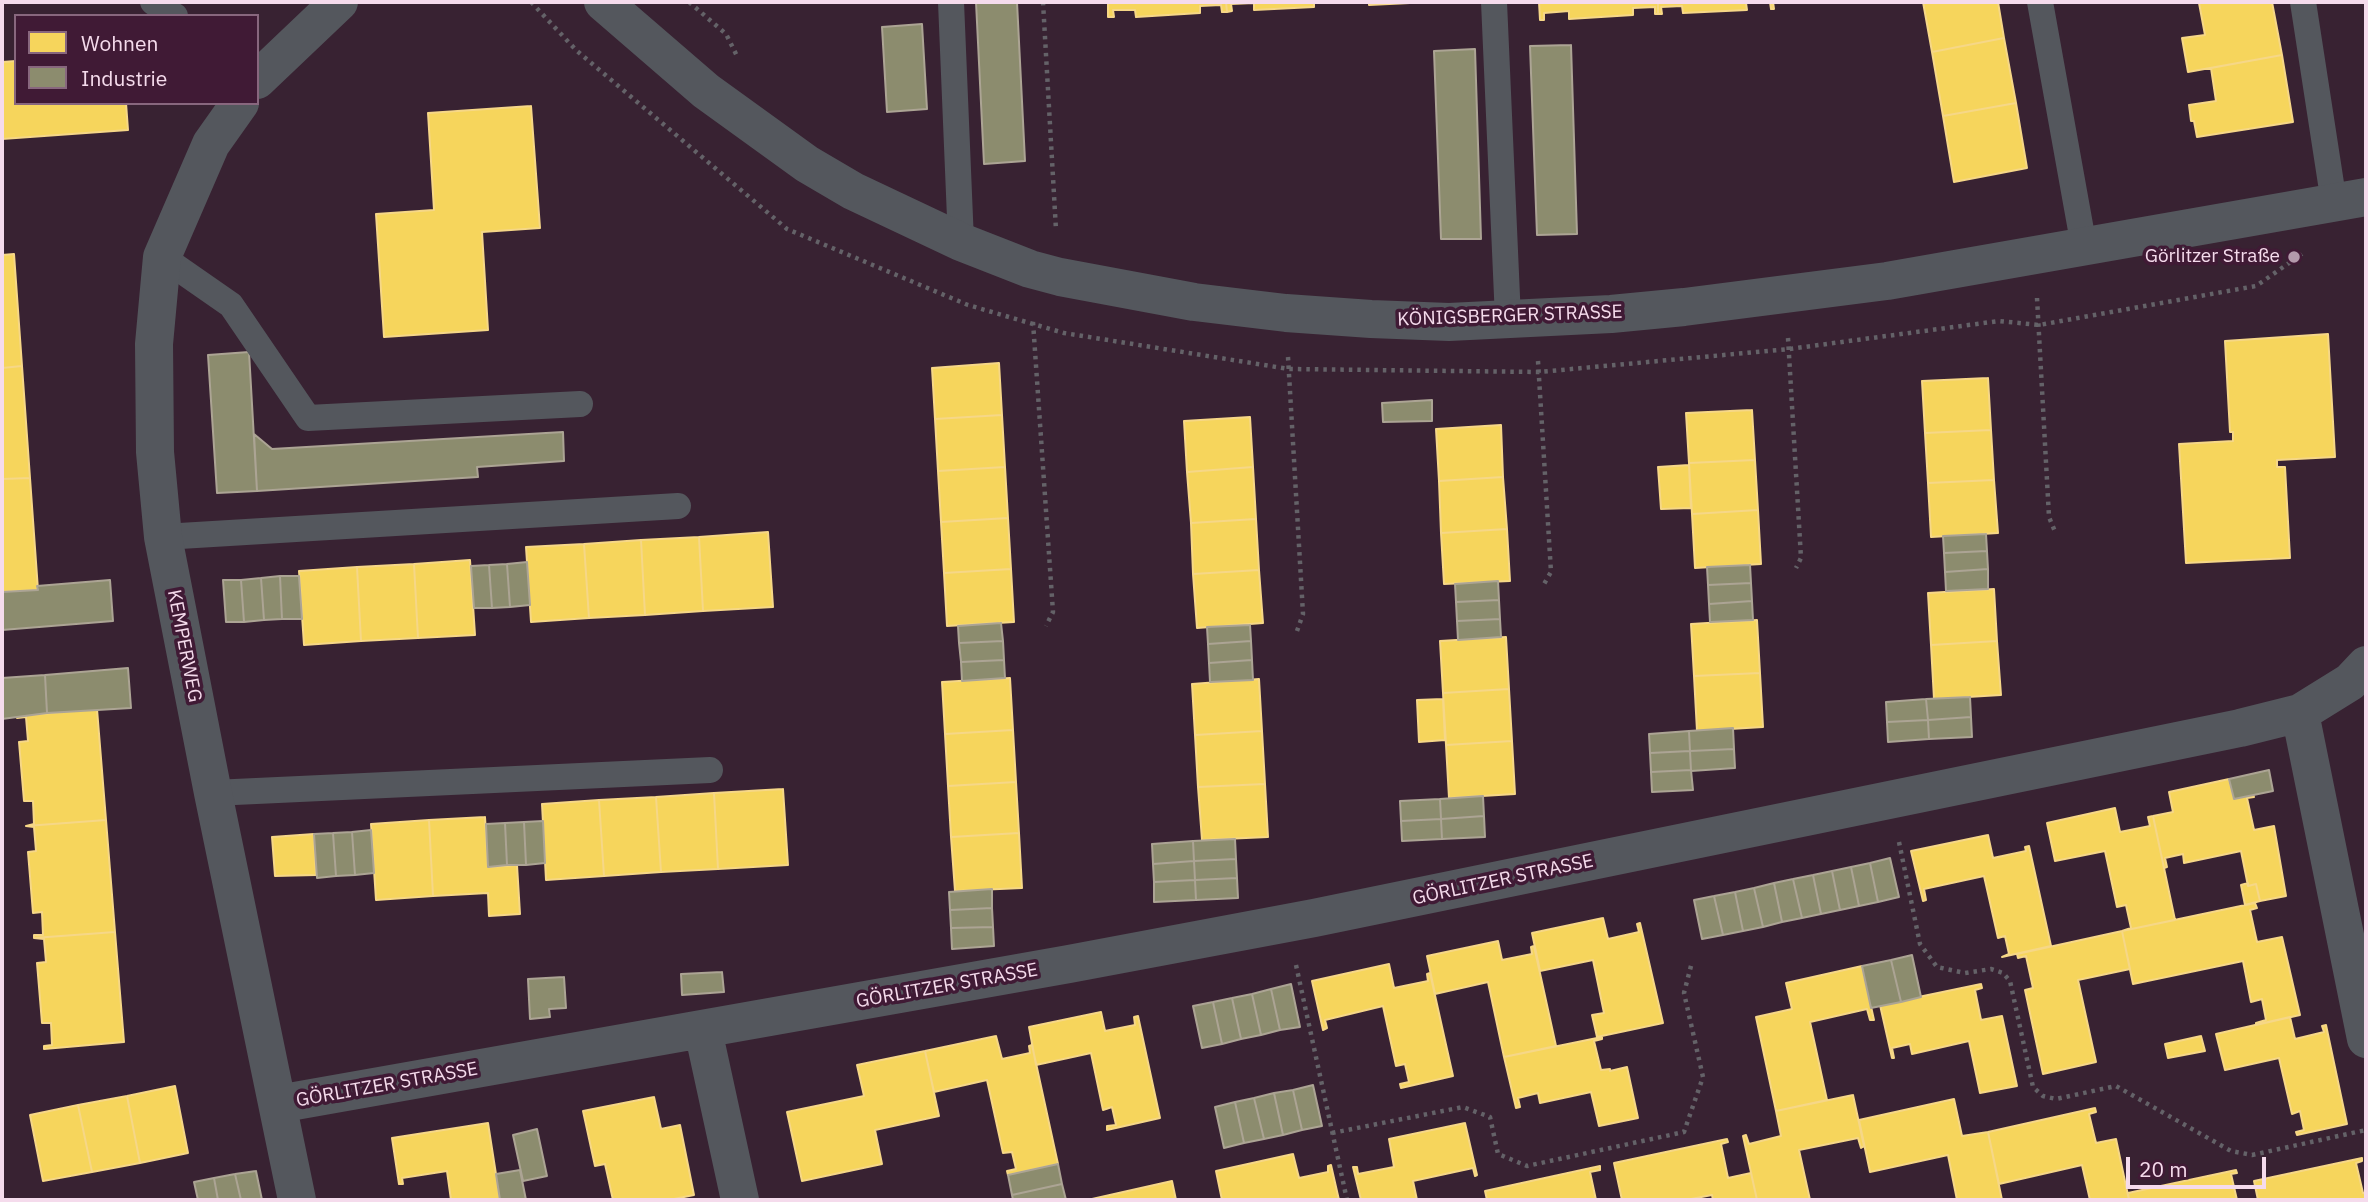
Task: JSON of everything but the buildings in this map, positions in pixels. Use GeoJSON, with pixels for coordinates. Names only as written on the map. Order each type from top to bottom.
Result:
{"type":"FeatureCollection","features":[{"type":"Feature","properties":{"kind":"street"},"geometry":{"type":"LineString","coordinates":[[259,73],[339,2]]}},
{"type":"Feature","properties":{"kind":"street","name":"KÖNIGSBERGER STRASSE"},"geometry":{"type":"LineString","coordinates":[[603,2],[706,91],[797,157],[853,191],[961,242],[1045,273],[1194,302],[1286,313],[1423,321],[1611,314],[1784,295],[2035,256],[2350,200]]}},
{"type":"Feature","properties":{"kind":"street","name":"KEMPERWEG"},"geometry":{"type":"LineString","coordinates":[[239,105],[211,144],[162,257],[154,344],[155,452],[163,537],[297,1200]]}},
{"type":"Feature","properties":{"kind":"street","name":"GÖRLITZER STRASSE"},"geometry":{"type":"LineString","coordinates":[[278,1104],[703,1030],[1314,918],[2240,728],[2301,713],[2350,682],[2366,665]]}},
{"type":"Feature","properties":{"kind":"street"},"geometry":{"type":"LineString","coordinates":[[2301,713],[2353,907],[2366,1039]]}},
{"type":"Feature","properties":{"kind":"street"},"geometry":{"type":"LineString","coordinates":[[703,1030],[740,1200]]}},
{"type":"Feature","properties":{"kind":"lane"},"geometry":{"type":"LineString","coordinates":[[153,2],[172,14]]}},
{"type":"Feature","properties":{"kind":"lane"},"geometry":{"type":"LineString","coordinates":[[951,2],[961,242]]}},
{"type":"Feature","properties":{"kind":"lane"},"geometry":{"type":"LineString","coordinates":[[1494,2],[1521,319]]}},
{"type":"Feature","properties":{"kind":"lane"},"geometry":{"type":"LineString","coordinates":[[2040,2],[2084,247]]}},
{"type":"Feature","properties":{"kind":"lane"},"geometry":{"type":"LineString","coordinates":[[2303,2],[2350,200]]}},
{"type":"Feature","properties":{"kind":"lane"},"geometry":{"type":"LineString","coordinates":[[162,257],[231,306],[309,418],[580,404]]}},
{"type":"Feature","properties":{"kind":"lane"},"geometry":{"type":"LineString","coordinates":[[163,537],[678,506]]}},
{"type":"Feature","properties":{"kind":"lane"},"geometry":{"type":"LineString","coordinates":[[213,793],[710,769]]}},
{"type":"Feature","properties":{"kind":"path"},"geometry":{"type":"LineString","coordinates":[[1043,2],[1045,273],[1053,612],[1046,625]]}},
{"type":"Feature","properties":{"kind":"path"},"geometry":{"type":"LineString","coordinates":[[2035,256],[2049,517],[2056,534]]}},
{"type":"Feature","properties":{"kind":"path"},"geometry":{"type":"LineString","coordinates":[[1784,295],[1801,558],[1796,568]]}},
{"type":"Feature","properties":{"kind":"path"},"geometry":{"type":"LineString","coordinates":[[1286,313],[1303,614],[1297,631]]}},
{"type":"Feature","properties":{"kind":"path"},"geometry":{"type":"LineString","coordinates":[[1521,319],[1550,572],[1544,584]]}},
{"type":"Feature","properties":{"kind":"path"},"geometry":{"type":"LineString","coordinates":[[1890,800],[1920,944],[1937,967],[1965,973],[1991,969],[2003,973],[2010,981],[2033,1087],[2043,1096],[2056,1099],[2116,1086],[2231,1151],[2252,1155],[2366,1130]]}},
{"type":"Feature","properties":{"kind":"path"},"geometry":{"type":"LineString","coordinates":[[1314,918],[1295,960],[1347,1200]]}},
{"type":"Feature","properties":{"kind":"path"},"geometry":{"type":"LineString","coordinates":[[1332,1133],[1463,1107],[1490,1117],[1498,1154],[1527,1166],[1684,1132],[1703,1077],[1684,993],[1692,962]]}},
{"type":"Feature","properties":{"kind":"place","name":"Görlitzer Straße"},"geometry":{"type":"Point","coordinates":[2294,257]}}]}
